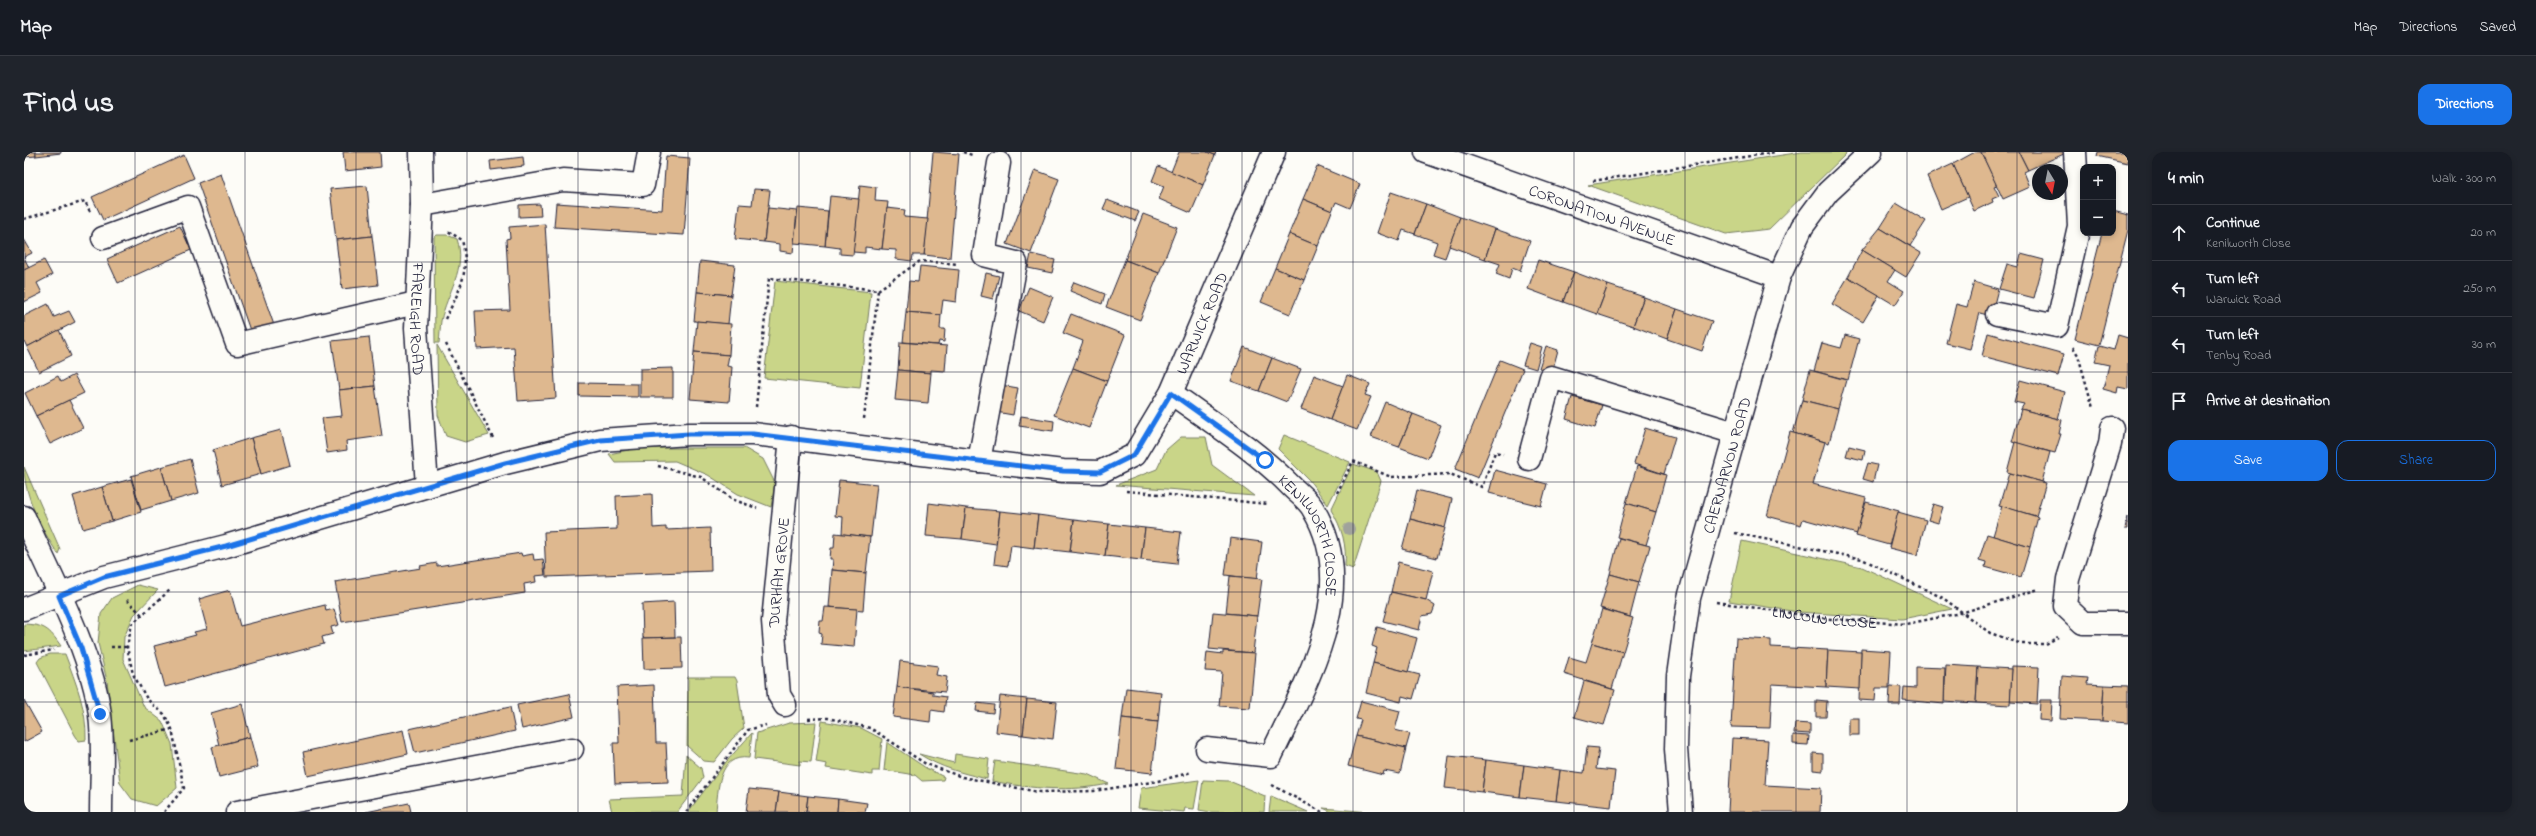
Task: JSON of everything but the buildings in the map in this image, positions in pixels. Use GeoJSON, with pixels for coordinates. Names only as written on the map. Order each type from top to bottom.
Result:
{"type":"FeatureCollection","features":[{"type":"Feature","properties":{"kind":"street","name":"FARLEIGH ROAD"},"geometry":{"type":"LineString","coordinates":[[421,152],[428,205],[416,303],[427,486]]}},
{"type":"Feature","properties":{"kind":"street"},"geometry":{"type":"LineString","coordinates":[[428,205],[563,180],[643,185],[648,152]]}},
{"type":"Feature","properties":{"kind":"street","name":"WARWICK ROAD"},"geometry":{"type":"LineString","coordinates":[[24,609],[104,577],[226,546],[505,463],[600,440],[689,434],[753,434],[791,437],[1063,471],[1100,472],[1134,455],[1171,393],[1274,152]]}},
{"type":"Feature","properties":{"kind":"street","name":"CORONATION AVENUE"},"geometry":{"type":"LineString","coordinates":[[1426,152],[1779,277]]}},
{"type":"Feature","properties":{"kind":"street","name":"CAERNARVON ROAD"},"geometry":{"type":"LineString","coordinates":[[1681,812],[1676,749],[1678,676],[1689,598],[1779,277],[1802,227],[1828,192],[1871,152]]}},
{"type":"Feature","properties":{"kind":"street"},"geometry":{"type":"LineString","coordinates":[[1997,314],[2056,326],[2079,226],[2075,152]]}},
{"type":"Feature","properties":{"kind":"street"},"geometry":{"type":"LineString","coordinates":[[979,460],[1016,263],[984,255],[999,163]]}},
{"type":"Feature","properties":{"kind":"street"},"geometry":{"type":"LineString","coordinates":[[103,238],[188,207],[237,344],[416,303]]}},
{"type":"Feature","properties":{"kind":"street"},"geometry":{"type":"LineString","coordinates":[[1529,459],[1551,377],[1735,433]]}},
{"type":"Feature","properties":{"kind":"street","name":"KENILWORTH CLOSE"},"geometry":{"type":"LineString","coordinates":[[1171,393],[1265,460],[1317,517],[1328,544],[1334,593],[1316,663],[1271,756],[1207,749]]}},
{"type":"Feature","properties":{"kind":"street"},"geometry":{"type":"LineString","coordinates":[[2111,436],[2068,579],[2064,606],[2083,623],[2128,623]]}},
{"type":"Feature","properties":{"kind":"street","name":"DURHAM GROVE"},"geometry":{"type":"LineString","coordinates":[[785,705],[779,695],[773,620],[782,516],[791,437]]}},
{"type":"Feature","properties":{"kind":"street"},"geometry":{"type":"LineString","coordinates":[[24,517],[81,648],[97,699],[102,744],[101,812]]}},
{"type":"Feature","properties":{"kind":"street"},"geometry":{"type":"LineString","coordinates":[[237,812],[322,804],[572,749]]}},
{"type":"Feature","properties":{"kind":"path"},"geometry":{"type":"LineString","coordinates":[[1588,182],[1776,152]]}},
{"type":"Feature","properties":{"kind":"path"},"geometry":{"type":"LineString","coordinates":[[24,219],[85,201],[103,238]]}},
{"type":"Feature","properties":{"kind":"path"},"geometry":{"type":"LineString","coordinates":[[428,205],[438,229],[451,231],[462,240],[466,256],[466,272],[445,320],[445,327]]}},
{"type":"Feature","properties":{"kind":"path"},"geometry":{"type":"LineString","coordinates":[[753,434],[769,278],[878,290],[920,261],[960,264]]}},
{"type":"Feature","properties":{"kind":"path"},"geometry":{"type":"LineString","coordinates":[[861,446],[878,290]]}},
{"type":"Feature","properties":{"kind":"path"},"geometry":{"type":"LineString","coordinates":[[2056,326],[2078,355],[2090,402],[2111,436]]}},
{"type":"Feature","properties":{"kind":"path"},"geometry":{"type":"LineString","coordinates":[[445,341],[505,463]]}},
{"type":"Feature","properties":{"kind":"path"},"geometry":{"type":"LineString","coordinates":[[1120,491],[1317,517],[1352,461],[1391,477],[1450,474],[1482,487],[1495,452],[1529,459]]}},
{"type":"Feature","properties":{"kind":"path"},"geometry":{"type":"LineString","coordinates":[[650,466],[701,477],[734,500],[782,516]]}},
{"type":"Feature","properties":{"kind":"path"},"geometry":{"type":"LineString","coordinates":[[1709,528],[1862,558],[1943,598],[1961,613],[1990,632],[2022,644],[2046,644],[2083,623]]}},
{"type":"Feature","properties":{"kind":"path","name":"LINCOLN CLOSE"},"geometry":{"type":"LineString","coordinates":[[1689,598],[1831,619],[1899,623],[1961,613],[2068,579]]}},
{"type":"Feature","properties":{"kind":"path"},"geometry":{"type":"LineString","coordinates":[[164,812],[184,788],[172,729],[164,714],[147,699],[133,674],[127,647],[132,624],[151,605],[176,585]]}},
{"type":"Feature","properties":{"kind":"path"},"geometry":{"type":"LineString","coordinates":[[806,719],[828,718],[870,728],[926,764],[962,777],[1038,792],[1094,791],[1158,781],[1196,771]]}},
{"type":"Feature","properties":{"kind":"path"},"geometry":{"type":"LineString","coordinates":[[686,812],[748,730],[769,724]]}},
{"type":"Feature","properties":{"kind":"path"},"geometry":{"type":"LineString","coordinates":[[102,744],[119,743],[172,729]]}},
{"type":"Feature","properties":{"kind":"path"},"geometry":{"type":"LineString","coordinates":[[1265,781],[1322,812]]}},
{"type":"Feature","properties":{"kind":"green space"},"geometry":{"type":"Polygon","coordinates":[[[1802,152],[1848,152],[1769,229],[1726,234],[1588,185],[1802,152]]]}},
{"type":"Feature","properties":{"kind":"green space"},"geometry":{"type":"Polygon","coordinates":[[[437,235],[447,235],[457,239],[460,260],[441,321],[439,343],[435,343],[434,237],[437,235]]]}},
{"type":"Feature","properties":{"kind":"green space"},"geometry":{"type":"Polygon","coordinates":[[[775,281],[871,292],[860,388],[764,378],[775,281]]]}},
{"type":"Feature","properties":{"kind":"green space"},"geometry":{"type":"Polygon","coordinates":[[[437,345],[489,435],[465,442],[446,436],[438,415],[437,345]]]}},
{"type":"Feature","properties":{"kind":"green space"},"geometry":{"type":"Polygon","coordinates":[[[1284,435],[1350,462],[1328,505],[1309,480],[1278,449],[1284,435]]]}},
{"type":"Feature","properties":{"kind":"green space"},"geometry":{"type":"Polygon","coordinates":[[[1181,437],[1206,437],[1212,465],[1254,496],[1116,485],[1157,469],[1166,450],[1181,437]]]}},
{"type":"Feature","properties":{"kind":"green space"},"geometry":{"type":"Polygon","coordinates":[[[638,448],[744,448],[763,459],[775,483],[771,507],[738,494],[708,475],[675,461],[615,462],[609,454],[638,448]]]}},
{"type":"Feature","properties":{"kind":"green space"},"geometry":{"type":"Polygon","coordinates":[[[1353,464],[1377,472],[1381,481],[1353,569],[1345,566],[1343,537],[1331,510],[1353,464]]]}},
{"type":"Feature","properties":{"kind":"green space"},"geometry":{"type":"Polygon","coordinates":[[[24,467],[60,549],[58,554],[40,524],[35,512],[27,489],[24,467]]]}},
{"type":"Feature","properties":{"kind":"green space"},"geometry":{"type":"Polygon","coordinates":[[[1742,541],[1862,567],[1952,609],[1902,619],[1798,612],[1729,601],[1742,541]]]}},
{"type":"Feature","properties":{"kind":"green space"},"geometry":{"type":"Polygon","coordinates":[[[138,585],[158,590],[134,615],[124,637],[123,659],[144,707],[162,721],[172,744],[177,788],[156,806],[132,799],[120,783],[107,681],[98,643],[101,614],[112,598],[138,585]]]}},
{"type":"Feature","properties":{"kind":"green space"},"geometry":{"type":"Polygon","coordinates":[[[24,624],[37,625],[46,629],[61,646],[24,651],[24,624]]]}},
{"type":"Feature","properties":{"kind":"green space"},"geometry":{"type":"Polygon","coordinates":[[[50,654],[65,654],[83,707],[86,740],[79,741],[75,735],[37,662],[40,658],[50,654]]]}},
{"type":"Feature","properties":{"kind":"green space"},"geometry":{"type":"Polygon","coordinates":[[[688,677],[735,677],[737,681],[744,728],[732,739],[714,762],[704,761],[687,746],[688,677]]]}},
{"type":"Feature","properties":{"kind":"green space"},"geometry":{"type":"Polygon","coordinates":[[[822,721],[861,728],[882,739],[879,771],[872,771],[872,775],[826,768],[827,764],[816,762],[822,721]]]}},
{"type":"Feature","properties":{"kind":"green space"},"geometry":{"type":"Polygon","coordinates":[[[816,722],[811,762],[800,761],[800,765],[754,759],[757,733],[789,723],[816,722]]]}},
{"type":"Feature","properties":{"kind":"green space"},"geometry":{"type":"Polygon","coordinates":[[[752,733],[749,758],[739,758],[725,767],[719,784],[716,812],[688,812],[726,762],[752,733]]]}},
{"type":"Feature","properties":{"kind":"green space"},"geometry":{"type":"Polygon","coordinates":[[[887,742],[926,768],[944,777],[943,780],[922,781],[915,775],[884,770],[887,742]]]}},
{"type":"Feature","properties":{"kind":"green space"},"geometry":{"type":"Polygon","coordinates":[[[919,754],[954,763],[955,754],[989,759],[987,779],[960,772],[927,759],[919,754]]]}},
{"type":"Feature","properties":{"kind":"green space"},"geometry":{"type":"Polygon","coordinates":[[[686,755],[701,768],[703,778],[677,812],[612,812],[609,799],[683,796],[686,755]]]}},
{"type":"Feature","properties":{"kind":"green space"},"geometry":{"type":"Polygon","coordinates":[[[995,761],[1087,774],[1109,784],[1065,789],[1036,788],[992,781],[995,761]]]}},
{"type":"Feature","properties":{"kind":"green space"},"geometry":{"type":"Polygon","coordinates":[[[1199,780],[1194,809],[1185,808],[1184,812],[1138,808],[1141,788],[1199,780]]]}},
{"type":"Feature","properties":{"kind":"green space"},"geometry":{"type":"Polygon","coordinates":[[[1203,780],[1229,781],[1265,796],[1264,812],[1210,812],[1199,810],[1203,780]]]}},
{"type":"Feature","properties":{"kind":"green space"},"geometry":{"type":"Polygon","coordinates":[[[1271,796],[1308,812],[1269,812],[1271,796]]]}},
{"type":"Feature","properties":{"kind":"green space"},"geometry":{"type":"Polygon","coordinates":[[[1323,808],[1371,812],[1332,812],[1323,808]]]}},
{"type":"Feature","properties":{"kind":"route"},"geometry":{"type":"LineString","coordinates":[[100,714],[97,699],[81,648],[59,596],[104,577],[226,546],[505,463],[600,440],[689,434],[753,434],[791,437],[1063,471],[1100,472],[1134,455],[1171,393],[1265,460]]}}]}
